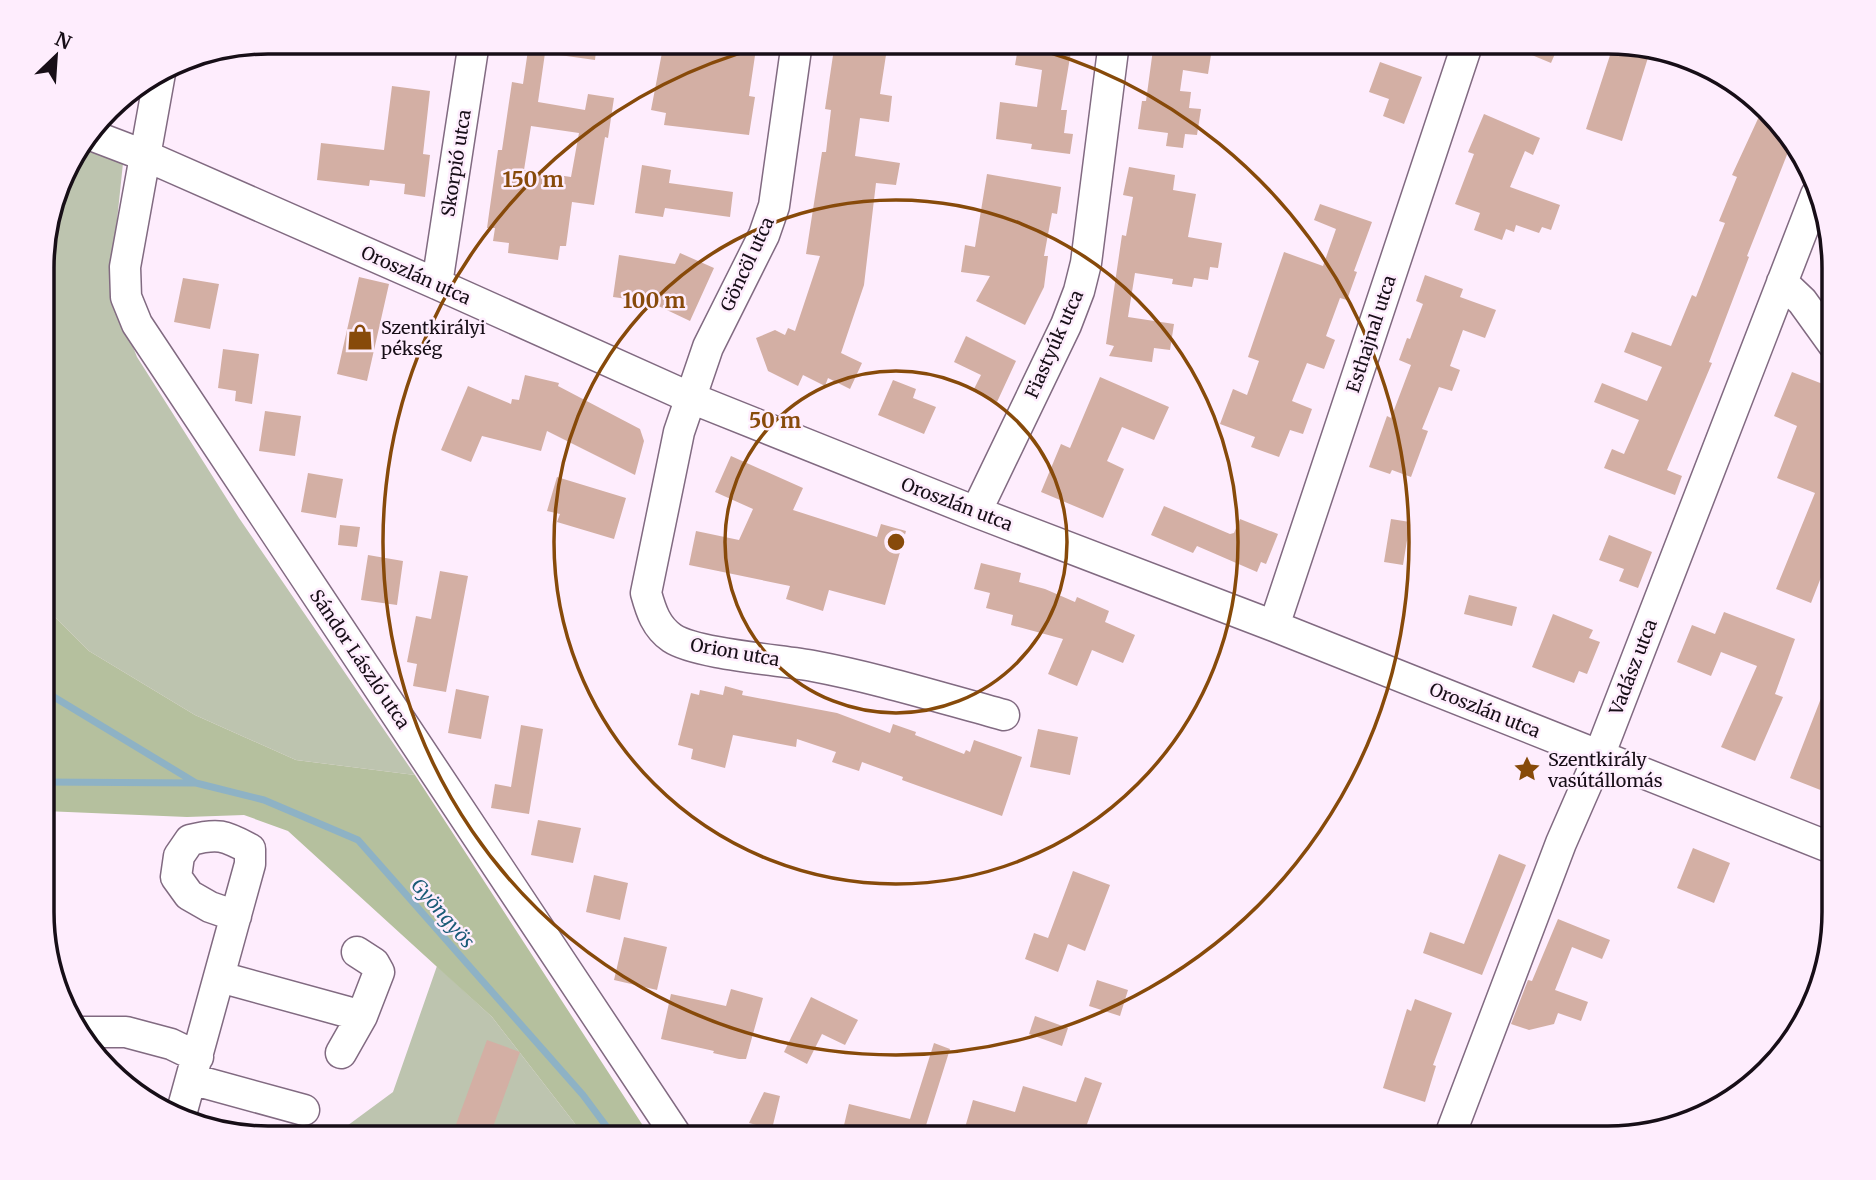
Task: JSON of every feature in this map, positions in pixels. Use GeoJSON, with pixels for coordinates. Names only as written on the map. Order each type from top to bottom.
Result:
{"type":"FeatureCollection","features":[{"type":"Feature","properties":{"kind":"street","name":"Skorpió utca"},"geometry":{"type":"LineString","coordinates":[[438,284],[472,54]]}},
{"type":"Feature","properties":{"kind":"street","name":"Göncöl utca"},"geometry":{"type":"LineString","coordinates":[[691,398],[708,347],[764,235],[774,206],[795,54]]}},
{"type":"Feature","properties":{"kind":"street","name":"Fiastyúk utca"},"geometry":{"type":"LineString","coordinates":[[975,512],[1066,325],[1079,292],[1086,263],[1113,54]]}},
{"type":"Feature","properties":{"kind":"street","name":"Esthajnal utca"},"geometry":{"type":"LineString","coordinates":[[1274,626],[1464,54]]}},
{"type":"Feature","properties":{"kind":"street","name":"Sándor László utca"},"geometry":{"type":"LineString","coordinates":[[158,85],[125,267],[126,297],[137,324],[670,1126]]}},
{"type":"Feature","properties":{"kind":"street","name":"Oroszlán utca"},"geometry":{"type":"LineString","coordinates":[[99,138],[146,156],[438,284],[691,398],[1821,844]]}},
{"type":"Feature","properties":{"kind":"street","name":"Vadász utca"},"geometry":{"type":"LineString","coordinates":[[1454,1125],[1561,843],[1599,756],[1812,206]]}},
{"type":"Feature","properties":{"kind":"street"},"geometry":{"type":"LineString","coordinates":[[1782,282],[1802,301],[1821,327]]}},
{"type":"Feature","properties":{"kind":"street","name":"Orion utca"},"geometry":{"type":"LineString","coordinates":[[691,398],[679,432],[646,593],[650,611],[661,629],[674,639],[694,647],[860,676],[1004,715]]}},
{"type":"Feature","properties":{"kind":"street"},"geometry":{"type":"LineString","coordinates":[[183,1108],[236,916]]}},
{"type":"Feature","properties":{"kind":"street"},"geometry":{"type":"LineString","coordinates":[[341,1053],[362,1016],[379,972],[374,963],[357,952]]}},
{"type":"Feature","properties":{"kind":"street"},"geometry":{"type":"LineString","coordinates":[[220,976],[362,1016]]}},
{"type":"Feature","properties":{"kind":"street"},"geometry":{"type":"LineString","coordinates":[[91,1032],[126,1032],[171,1044],[195,1068],[304,1110]]}},
{"type":"Feature","properties":{"kind":"green space"},"geometry":{"type":"Polygon","coordinates":[[[89,150],[123,163],[110,288],[137,357],[239,518],[415,775],[296,760],[195,715],[89,651],[54,616],[54,269],[58,227],[66,200],[89,150]]]}},
{"type":"Feature","properties":{"kind":"green space"},"geometry":{"type":"Polygon","coordinates":[[[54,616],[89,651],[195,715],[296,760],[415,775],[643,1126],[577,1126],[492,1017],[288,831],[244,815],[187,817],[54,811],[54,616]]]}},
{"type":"Feature","properties":{"kind":"green space"},"geometry":{"type":"Polygon","coordinates":[[[437,966],[492,1017],[577,1126],[347,1126],[393,1092],[437,966]]]}},
{"type":"Feature","properties":{"kind":"building"},"geometry":{"type":"Polygon","coordinates":[[[527,54],[545,54],[538,102],[585,110],[588,94],[614,98],[594,205],[572,202],[566,246],[560,246],[558,260],[508,253],[509,243],[493,241],[495,228],[487,228],[498,150],[502,150],[512,82],[523,84],[527,54]],[[531,126],[524,170],[571,177],[579,133],[531,126]]]}},
{"type":"Feature","properties":{"kind":"building"},"geometry":{"type":"Polygon","coordinates":[[[552,54],[596,54],[595,60],[552,54]]]}},
{"type":"Feature","properties":{"kind":"building"},"geometry":{"type":"Polygon","coordinates":[[[662,54],[755,54],[749,96],[755,97],[749,135],[664,125],[666,113],[651,110],[662,54]]]}},
{"type":"Feature","properties":{"kind":"building"},"geometry":{"type":"Polygon","coordinates":[[[833,54],[886,54],[880,94],[892,96],[889,122],[860,118],[855,156],[900,163],[896,185],[876,183],[864,285],[841,353],[862,363],[850,389],[828,378],[825,386],[803,375],[798,386],[768,371],[756,338],[775,330],[785,335],[788,328],[795,331],[820,256],[806,254],[822,152],[826,152],[831,110],[825,109],[833,54]]]}},
{"type":"Feature","properties":{"kind":"building"},"geometry":{"type":"Polygon","coordinates":[[[1017,54],[1071,54],[1061,110],[1067,110],[1064,133],[1073,134],[1070,154],[1031,149],[1032,144],[996,139],[1000,102],[1037,107],[1042,70],[1015,65],[1017,54]]]}},
{"type":"Feature","properties":{"kind":"building"},"geometry":{"type":"Polygon","coordinates":[[[1152,54],[1211,54],[1208,74],[1183,70],[1180,91],[1191,92],[1189,108],[1201,109],[1197,135],[1185,134],[1183,148],[1166,146],[1168,133],[1138,129],[1142,101],[1146,101],[1152,54]]]}},
{"type":"Feature","properties":{"kind":"building"},"geometry":{"type":"Polygon","coordinates":[[[1530,54],[1555,54],[1551,63],[1530,54]]]}},
{"type":"Feature","properties":{"kind":"building"},"geometry":{"type":"Polygon","coordinates":[[[1610,54],[1648,59],[1622,141],[1586,129],[1610,54]]]}},
{"type":"Feature","properties":{"kind":"building"},"geometry":{"type":"Polygon","coordinates":[[[1380,62],[1422,77],[1404,124],[1383,116],[1389,99],[1369,92],[1380,62]]]}},
{"type":"Feature","properties":{"kind":"building"},"geometry":{"type":"Polygon","coordinates":[[[392,86],[430,91],[423,154],[430,155],[425,197],[404,194],[405,184],[370,180],[369,186],[317,180],[321,143],[384,150],[392,86]]]}},
{"type":"Feature","properties":{"kind":"building"},"geometry":{"type":"Polygon","coordinates":[[[1484,114],[1540,138],[1533,155],[1525,151],[1510,187],[1560,205],[1551,230],[1542,227],[1539,233],[1516,225],[1514,232],[1506,229],[1502,240],[1474,230],[1480,213],[1455,204],[1474,154],[1468,152],[1484,114]]]}},
{"type":"Feature","properties":{"kind":"building"},"geometry":{"type":"Polygon","coordinates":[[[1759,117],[1788,153],[1747,256],[1749,257],[1709,362],[1712,363],[1667,470],[1682,476],[1675,495],[1604,468],[1612,449],[1624,454],[1639,420],[1594,402],[1602,383],[1647,401],[1662,367],[1624,352],[1632,332],[1671,346],[1692,295],[1696,297],[1725,223],[1719,221],[1737,177],[1732,175],[1759,117]]]}},
{"type":"Feature","properties":{"kind":"building"},"geometry":{"type":"Polygon","coordinates":[[[642,165],[671,170],[669,183],[733,192],[730,217],[665,208],[663,217],[635,213],[642,165]]]}},
{"type":"Feature","properties":{"kind":"building"},"geometry":{"type":"Polygon","coordinates":[[[1129,167],[1175,175],[1173,190],[1196,194],[1188,237],[1222,243],[1218,268],[1210,267],[1208,280],[1194,278],[1192,287],[1172,284],[1173,279],[1135,273],[1128,317],[1174,324],[1170,350],[1154,348],[1152,362],[1109,356],[1114,346],[1106,344],[1122,235],[1126,236],[1133,197],[1123,195],[1129,167]]]}},
{"type":"Feature","properties":{"kind":"building"},"geometry":{"type":"Polygon","coordinates":[[[987,174],[1061,187],[1057,214],[1052,213],[1044,256],[1048,256],[1044,287],[1025,325],[976,301],[990,276],[961,272],[965,245],[975,247],[987,174]]]}},
{"type":"Feature","properties":{"kind":"building"},"geometry":{"type":"Polygon","coordinates":[[[1320,204],[1372,222],[1354,271],[1357,272],[1347,300],[1340,298],[1326,336],[1335,340],[1324,369],[1307,363],[1292,401],[1312,409],[1303,434],[1290,430],[1279,457],[1251,447],[1255,437],[1220,424],[1233,389],[1247,395],[1259,361],[1248,357],[1284,252],[1323,266],[1336,229],[1314,220],[1320,204]]]}},
{"type":"Feature","properties":{"kind":"building"},"geometry":{"type":"Polygon","coordinates":[[[680,253],[714,268],[690,321],[650,302],[613,297],[619,255],[675,264],[680,253]]]}},
{"type":"Feature","properties":{"kind":"building"},"geometry":{"type":"Polygon","coordinates":[[[1425,275],[1463,289],[1460,297],[1496,310],[1485,338],[1463,330],[1450,366],[1460,370],[1452,391],[1439,387],[1422,429],[1428,431],[1411,477],[1392,470],[1390,474],[1369,467],[1387,416],[1391,418],[1411,365],[1399,360],[1423,304],[1416,301],[1425,275]]]}},
{"type":"Feature","properties":{"kind":"building"},"geometry":{"type":"Polygon","coordinates":[[[359,277],[389,284],[367,381],[337,374],[359,277]]]}},
{"type":"Feature","properties":{"kind":"building"},"geometry":{"type":"Polygon","coordinates":[[[183,278],[219,284],[210,329],[174,322],[183,278]]]}},
{"type":"Feature","properties":{"kind":"building"},"geometry":{"type":"Polygon","coordinates":[[[966,336],[1016,361],[997,402],[973,391],[981,375],[954,362],[966,336]]]}},
{"type":"Feature","properties":{"kind":"building"},"geometry":{"type":"Polygon","coordinates":[[[223,349],[259,354],[252,404],[235,401],[236,391],[218,388],[223,349]]]}},
{"type":"Feature","properties":{"kind":"building"},"geometry":{"type":"Polygon","coordinates":[[[1792,372],[1821,383],[1821,577],[1811,603],[1776,589],[1815,493],[1777,478],[1797,426],[1774,416],[1792,372]]]}},
{"type":"Feature","properties":{"kind":"building"},"geometry":{"type":"Polygon","coordinates":[[[525,375],[559,383],[558,386],[640,429],[644,441],[635,475],[547,431],[541,451],[482,436],[471,462],[441,450],[468,386],[511,404],[512,399],[519,400],[525,375]]]}},
{"type":"Feature","properties":{"kind":"building"},"geometry":{"type":"Polygon","coordinates":[[[1100,377],[1169,407],[1154,440],[1122,427],[1107,461],[1124,469],[1103,518],[1041,492],[1061,444],[1070,448],[1100,377]]]}},
{"type":"Feature","properties":{"kind":"building"},"geometry":{"type":"Polygon","coordinates":[[[893,380],[916,389],[913,398],[936,407],[924,434],[878,415],[893,380]]]}},
{"type":"Feature","properties":{"kind":"building"},"geometry":{"type":"Polygon","coordinates":[[[265,411],[301,416],[295,456],[259,451],[265,411]]]}},
{"type":"Feature","properties":{"kind":"building"},"geometry":{"type":"Polygon","coordinates":[[[731,456],[803,488],[793,510],[877,537],[881,524],[906,531],[885,605],[829,590],[823,611],[786,599],[790,586],[689,565],[696,531],[739,540],[753,509],[715,492],[731,456]]]}},
{"type":"Feature","properties":{"kind":"building"},"geometry":{"type":"Polygon","coordinates":[[[308,473],[343,479],[336,518],[301,512],[308,473]]]}},
{"type":"Feature","properties":{"kind":"building"},"geometry":{"type":"Polygon","coordinates":[[[557,477],[626,498],[614,539],[557,522],[560,514],[547,511],[557,477]]]}},
{"type":"Feature","properties":{"kind":"building"},"geometry":{"type":"Polygon","coordinates":[[[1164,506],[1230,534],[1234,533],[1240,519],[1278,534],[1266,564],[1261,562],[1257,572],[1197,546],[1193,553],[1151,535],[1164,506]]]}},
{"type":"Feature","properties":{"kind":"building"},"geometry":{"type":"Polygon","coordinates":[[[1391,519],[1410,522],[1403,565],[1384,562],[1391,519]]]}},
{"type":"Feature","properties":{"kind":"building"},"geometry":{"type":"Polygon","coordinates":[[[340,525],[360,527],[357,547],[338,545],[340,525]]]}},
{"type":"Feature","properties":{"kind":"building"},"geometry":{"type":"Polygon","coordinates":[[[1609,535],[1652,552],[1638,588],[1619,581],[1624,569],[1599,560],[1609,535]]]}},
{"type":"Feature","properties":{"kind":"building"},"geometry":{"type":"Polygon","coordinates":[[[368,555],[403,561],[397,605],[361,600],[368,555]]]}},
{"type":"Feature","properties":{"kind":"building"},"geometry":{"type":"Polygon","coordinates":[[[981,563],[1021,573],[1019,582],[1045,589],[1075,602],[1077,597],[1109,611],[1105,622],[1135,635],[1123,663],[1092,650],[1077,686],[1048,674],[1063,639],[1011,625],[1013,615],[986,608],[990,593],[974,589],[981,563]]]}},
{"type":"Feature","properties":{"kind":"building"},"geometry":{"type":"Polygon","coordinates":[[[440,571],[468,576],[446,692],[413,686],[417,664],[407,662],[416,616],[431,619],[440,571]]]}},
{"type":"Feature","properties":{"kind":"building"},"geometry":{"type":"Polygon","coordinates":[[[1469,595],[1517,607],[1512,626],[1464,614],[1469,595]]]}},
{"type":"Feature","properties":{"kind":"building"},"geometry":{"type":"Polygon","coordinates":[[[1724,612],[1795,639],[1775,694],[1783,697],[1755,761],[1721,747],[1757,666],[1721,652],[1711,676],[1677,662],[1692,625],[1715,634],[1724,612]]]}},
{"type":"Feature","properties":{"kind":"building"},"geometry":{"type":"Polygon","coordinates":[[[1553,614],[1593,630],[1589,638],[1600,642],[1587,674],[1579,671],[1574,683],[1532,667],[1553,614]]]}},
{"type":"Feature","properties":{"kind":"building"},"geometry":{"type":"Polygon","coordinates":[[[725,686],[743,691],[742,695],[837,713],[890,733],[893,724],[964,754],[966,750],[970,752],[974,740],[1022,757],[1002,816],[902,780],[903,777],[862,762],[859,771],[832,762],[836,752],[797,739],[796,747],[733,735],[725,768],[691,759],[693,749],[678,745],[691,693],[699,695],[700,690],[723,695],[725,686]]]}},
{"type":"Feature","properties":{"kind":"building"},"geometry":{"type":"Polygon","coordinates":[[[456,689],[489,696],[481,739],[448,733],[456,689]]]}},
{"type":"Feature","properties":{"kind":"building"},"geometry":{"type":"Polygon","coordinates":[[[1821,698],[1821,790],[1790,778],[1821,698]]]}},
{"type":"Feature","properties":{"kind":"building"},"geometry":{"type":"Polygon","coordinates":[[[521,725],[543,729],[529,814],[491,808],[495,784],[511,787],[521,725]]]}},
{"type":"Feature","properties":{"kind":"building"},"geometry":{"type":"Polygon","coordinates":[[[1038,729],[1078,737],[1070,775],[1030,767],[1038,729]]]}},
{"type":"Feature","properties":{"kind":"building"},"geometry":{"type":"Polygon","coordinates":[[[538,820],[581,828],[573,863],[531,855],[538,820]]]}},
{"type":"Feature","properties":{"kind":"building"},"geometry":{"type":"Polygon","coordinates":[[[1693,848],[1730,863],[1714,903],[1677,888],[1693,848]]]}},
{"type":"Feature","properties":{"kind":"building"},"geometry":{"type":"Polygon","coordinates":[[[1499,854],[1526,865],[1482,975],[1423,953],[1430,932],[1464,944],[1499,854]]]}},
{"type":"Feature","properties":{"kind":"building"},"geometry":{"type":"Polygon","coordinates":[[[1073,871],[1110,885],[1085,951],[1068,944],[1058,972],[1025,959],[1034,933],[1048,938],[1073,871]]]}},
{"type":"Feature","properties":{"kind":"building"},"geometry":{"type":"Polygon","coordinates":[[[594,875],[628,883],[620,920],[586,912],[594,875]]]}},
{"type":"Feature","properties":{"kind":"building"},"geometry":{"type":"Polygon","coordinates":[[[1558,919],[1610,940],[1602,959],[1572,947],[1555,990],[1588,1002],[1581,1021],[1558,1013],[1554,1024],[1529,1030],[1511,1024],[1528,980],[1532,981],[1558,919]]]}},
{"type":"Feature","properties":{"kind":"building"},"geometry":{"type":"Polygon","coordinates":[[[624,937],[667,947],[657,990],[614,980],[624,937]]]}},
{"type":"Feature","properties":{"kind":"building"},"geometry":{"type":"Polygon","coordinates":[[[1097,980],[1128,990],[1120,1016],[1089,1006],[1097,980]]]}},
{"type":"Feature","properties":{"kind":"building"},"geometry":{"type":"Polygon","coordinates":[[[731,989],[763,998],[746,1059],[661,1039],[671,994],[726,1006],[731,989]]]}},
{"type":"Feature","properties":{"kind":"building"},"geometry":{"type":"Polygon","coordinates":[[[811,997],[858,1020],[845,1045],[822,1034],[807,1064],[784,1052],[811,997]]]}},
{"type":"Feature","properties":{"kind":"building"},"geometry":{"type":"Polygon","coordinates":[[[1415,999],[1452,1013],[1433,1065],[1436,1066],[1425,1102],[1383,1088],[1407,1009],[1411,1011],[1415,999]]]}},
{"type":"Feature","properties":{"kind":"building"},"geometry":{"type":"Polygon","coordinates":[[[1035,1016],[1068,1028],[1062,1046],[1029,1034],[1035,1016]]]}},
{"type":"Feature","properties":{"kind":"building"},"geometry":{"type":"Polygon","coordinates":[[[487,1040],[520,1052],[493,1126],[455,1126],[487,1040]]]}},
{"type":"Feature","properties":{"kind":"building"},"geometry":{"type":"Polygon","coordinates":[[[934,1043],[950,1049],[926,1126],[844,1126],[849,1104],[910,1119],[934,1043]]]}},
{"type":"Feature","properties":{"kind":"building"},"geometry":{"type":"Polygon","coordinates":[[[1085,1077],[1102,1083],[1087,1125],[966,1125],[973,1100],[1015,1112],[1023,1086],[1076,1102],[1085,1077]]]}},
{"type":"Feature","properties":{"kind":"building"},"geometry":{"type":"Polygon","coordinates":[[[764,1092],[780,1096],[773,1126],[749,1123],[764,1092]]]}},
{"type":"Feature","properties":{"kind":"waterway","name":"Gyöngyös"},"geometry":{"type":"LineString","coordinates":[[54,697],[196,783]]}},
{"type":"Feature","properties":{"kind":"waterway","name":"Gyöngyös"},"geometry":{"type":"LineString","coordinates":[[54,782],[196,783],[264,800],[358,840],[583,1095],[606,1126]]}},
{"type":"Feature","properties":{"kind":"place","name":"Szentkirályi pékség"},"geometry":{"type":"Point","coordinates":[360,337]}},
{"type":"Feature","properties":{"kind":"place","name":"Szentkirály vasútállomás"},"geometry":{"type":"Point","coordinates":[1527,769]}}]}
